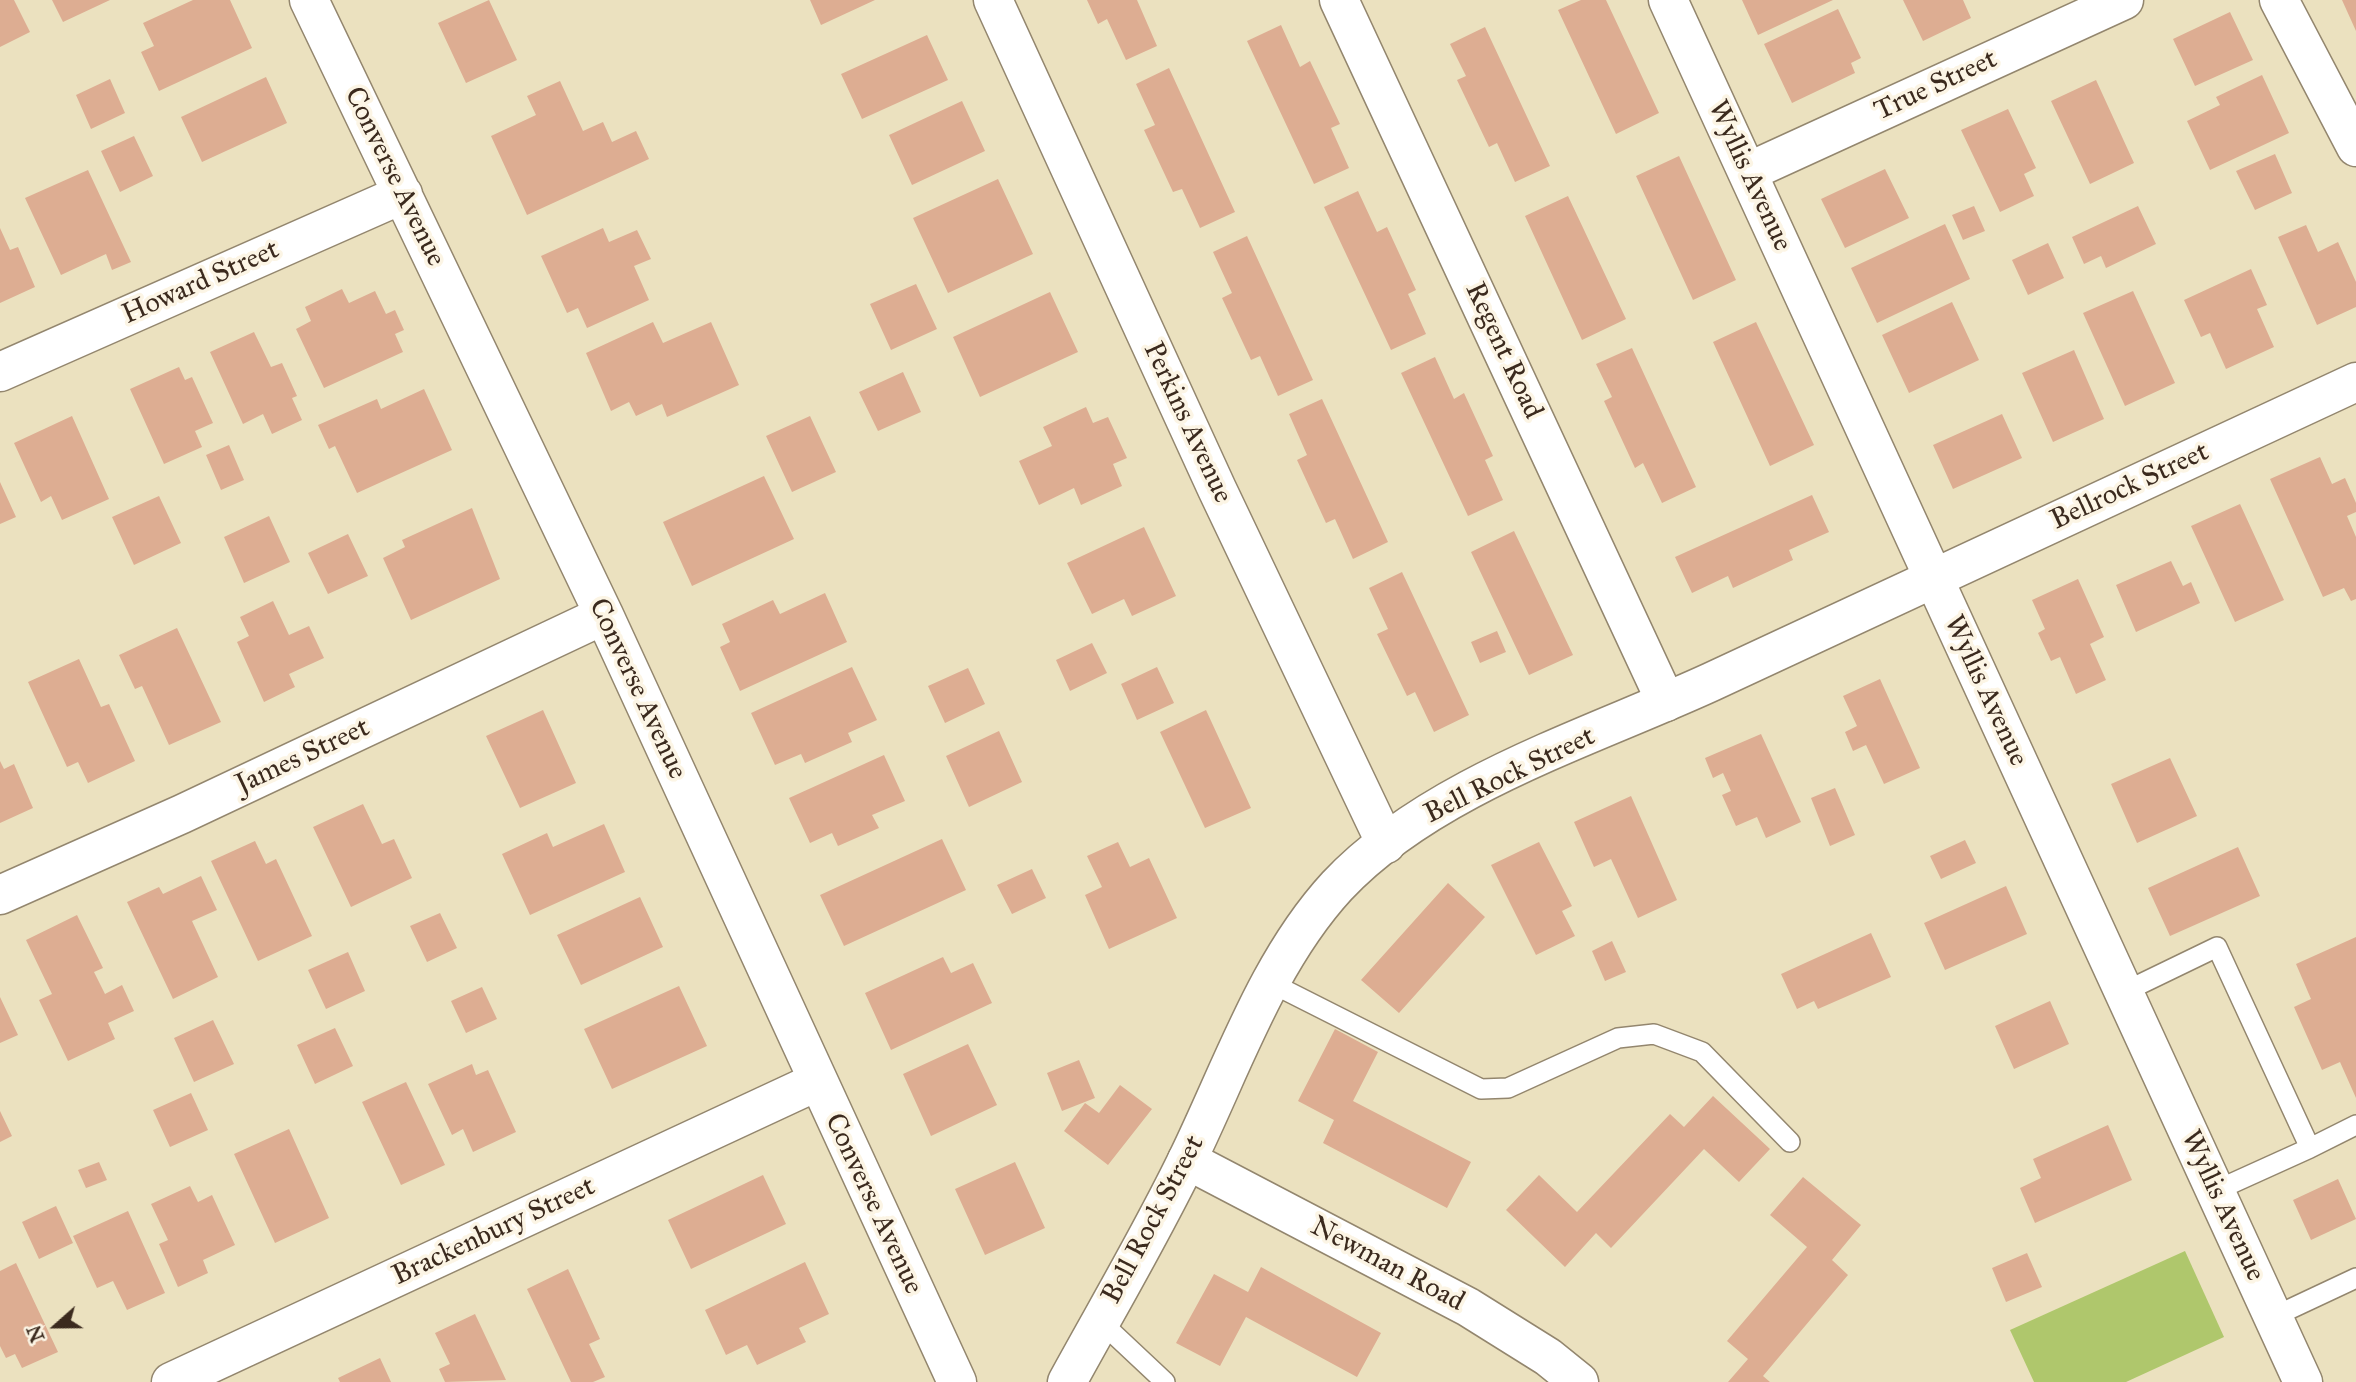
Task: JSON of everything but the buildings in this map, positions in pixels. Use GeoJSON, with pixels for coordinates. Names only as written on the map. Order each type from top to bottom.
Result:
{"type":"FeatureCollection","features":[{"type":"Feature","properties":{"kind":"street","name":"Converse Avenue"},"geometry":{"type":"LineString","coordinates":[[309,0],[604,615],[816,1082],[957,1382]]}},
{"type":"Feature","properties":{"kind":"street","name":"Perkins Avenue"},"geometry":{"type":"LineString","coordinates":[[993,0],[1217,489],[1386,844]]}},
{"type":"Feature","properties":{"kind":"street","name":"Regent Road"},"geometry":{"type":"LineString","coordinates":[[1339,0],[1666,702]]}},
{"type":"Feature","properties":{"kind":"street","name":"Wyllis Avenue"},"geometry":{"type":"LineString","coordinates":[[1668,0],[1748,172],[1919,586],[2123,992],[2303,1382]]}},
{"type":"Feature","properties":{"kind":"street","name":"True Street"},"geometry":{"type":"LineString","coordinates":[[1748,172],[2124,0]]}},
{"type":"Feature","properties":{"kind":"street"},"geometry":{"type":"LineString","coordinates":[[2279,0],[2356,146]]}},
{"type":"Feature","properties":{"kind":"street","name":"Howard Street"},"geometry":{"type":"LineString","coordinates":[[0,372],[402,194]]}},
{"type":"Feature","properties":{"kind":"street","name":"Bellrock Street"},"geometry":{"type":"LineString","coordinates":[[1919,586],[2356,382]]}},
{"type":"Feature","properties":{"kind":"street","name":"Bell Rock Street"},"geometry":{"type":"LineString","coordinates":[[1067,1382],[1187,1160],[1271,983],[1295,941],[1329,896],[1386,844],[1447,802],[1484,782],[1919,586]]}},
{"type":"Feature","properties":{"kind":"street","name":"James Street"},"geometry":{"type":"LineString","coordinates":[[0,895],[182,814],[604,615]]}},
{"type":"Feature","properties":{"kind":"street","name":"Brackenbury Street"},"geometry":{"type":"LineString","coordinates":[[171,1382],[816,1082]]}},
{"type":"Feature","properties":{"kind":"street","name":"Newman Road"},"geometry":{"type":"LineString","coordinates":[[1187,1160],[1468,1307],[1548,1357],[1579,1382]]}},
{"type":"Feature","properties":{"kind":"lane"},"geometry":{"type":"LineString","coordinates":[[2123,992],[2217,947],[2310,1148]]}},
{"type":"Feature","properties":{"kind":"lane"},"geometry":{"type":"LineString","coordinates":[[1271,983],[1481,1089],[1508,1088],[1618,1038],[1654,1034],[1702,1052],[1790,1142]]}},
{"type":"Feature","properties":{"kind":"lane"},"geometry":{"type":"LineString","coordinates":[[2215,1191],[2356,1125]]}},
{"type":"Feature","properties":{"kind":"lane"},"geometry":{"type":"LineString","coordinates":[[2273,1317],[2356,1278]]}},
{"type":"Feature","properties":{"kind":"lane"},"geometry":{"type":"LineString","coordinates":[[1100,1321],[1165,1382]]}},
{"type":"Feature","properties":{"kind":"green space"},"geometry":{"type":"Polygon","coordinates":[[[2185,1251],[2224,1337],[2126,1382],[2034,1382],[2010,1330],[2185,1251]]]}}]}
